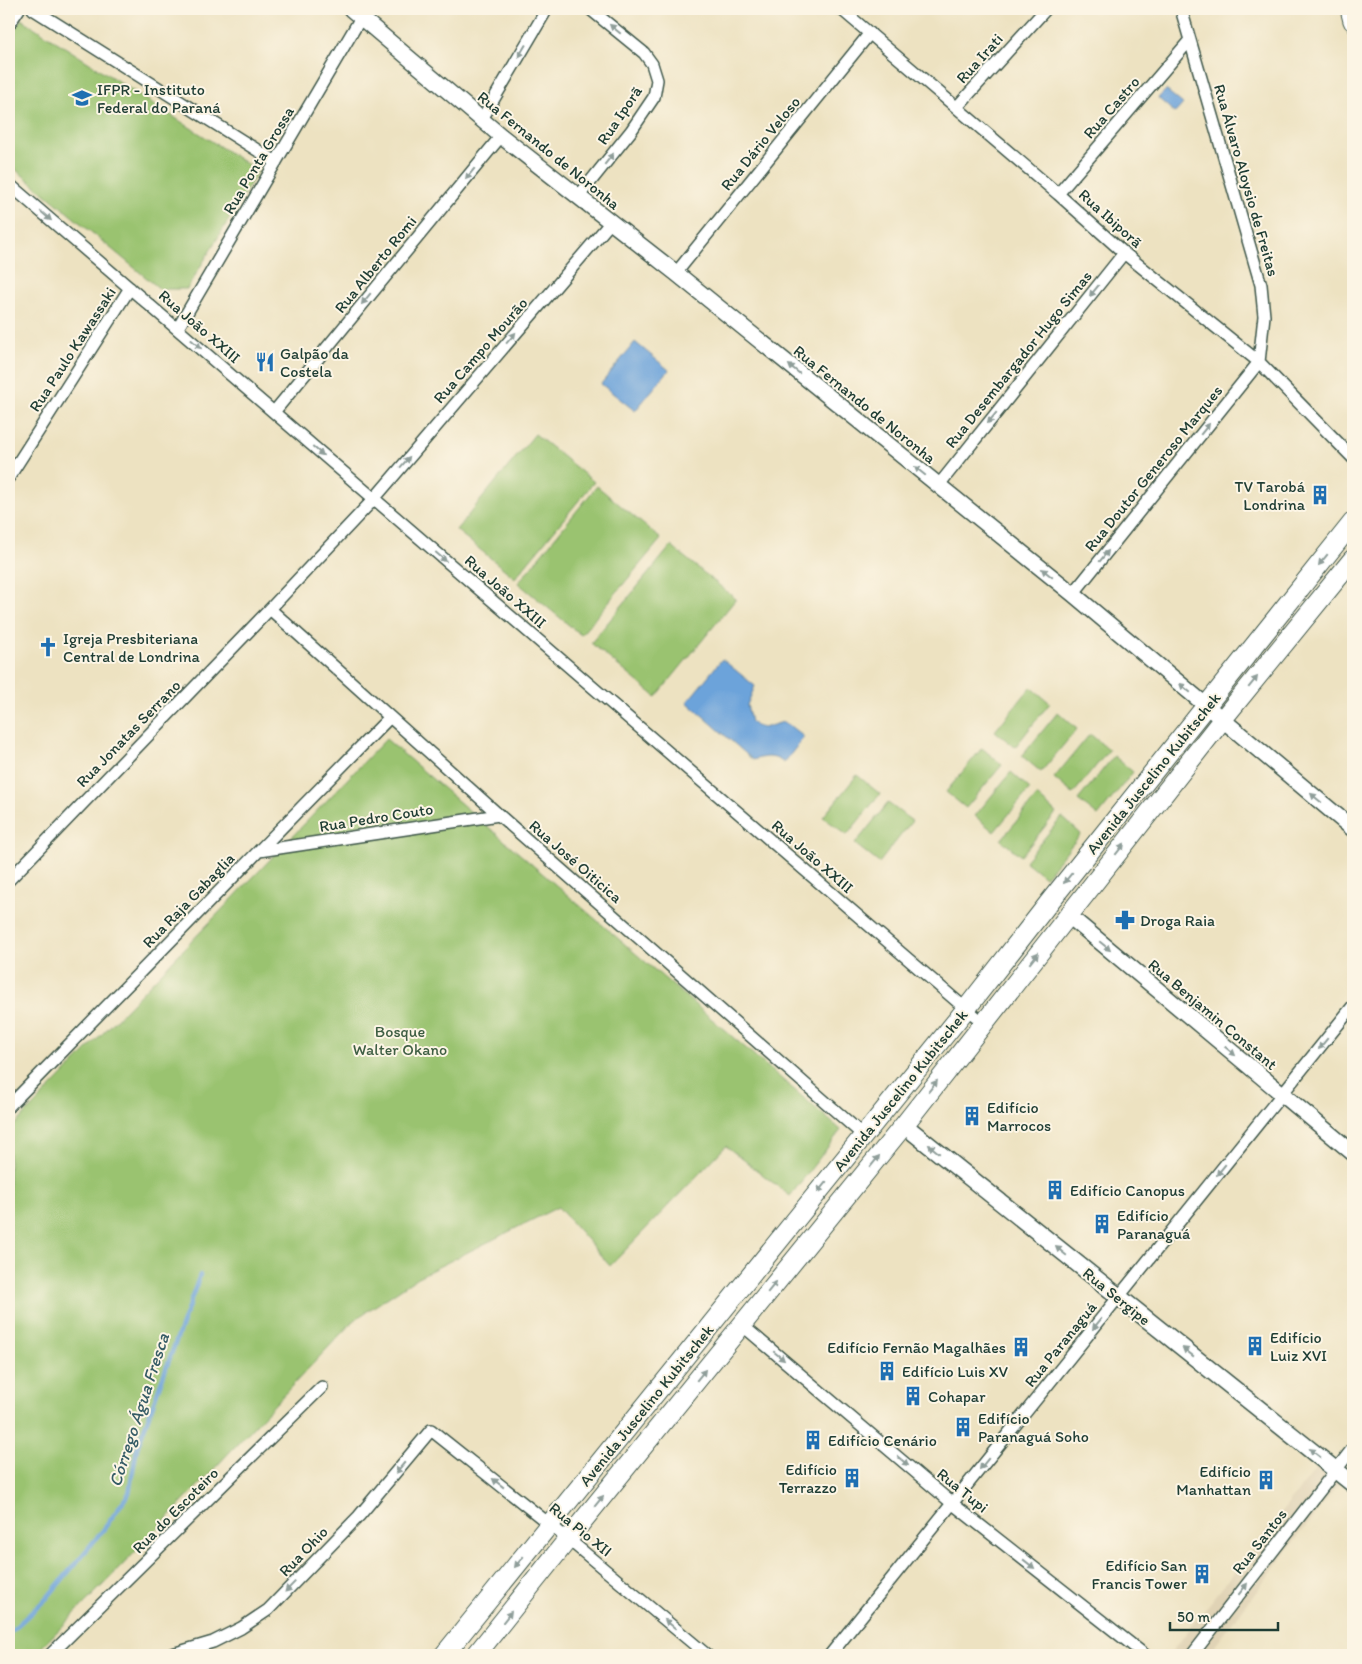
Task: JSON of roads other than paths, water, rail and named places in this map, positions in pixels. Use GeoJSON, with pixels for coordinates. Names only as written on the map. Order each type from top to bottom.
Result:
{"type":"FeatureCollection","features":[{"type":"Feature","properties":{"kind":"main road"},"geometry":{"type":"LineString","coordinates":[[1350,9],[1353,21]]}},
{"type":"Feature","properties":{"kind":"main road","name":"Avenida Juscelino Kubitschek"},"geometry":{"type":"LineString","coordinates":[[444,1655],[966,1009],[1353,522]]}},
{"type":"Feature","properties":{"kind":"main road","name":"Avenida Juscelino Kubitschek"},"geometry":{"type":"LineString","coordinates":[[476,1655],[568,1538],[904,1125],[1222,720],[1353,559]]}},
{"type":"Feature","properties":{"kind":"main road","name":"Rua Sergipe"},"geometry":{"type":"LineString","coordinates":[[904,1125],[1353,1484]]}},
{"type":"Feature","properties":{"kind":"main road"},"geometry":{"type":"LineString","coordinates":[[453,1655],[466,1628]]}},
{"type":"Feature","properties":{"kind":"street"},"geometry":{"type":"LineString","coordinates":[[9,24],[18,9]]}},
{"type":"Feature","properties":{"kind":"street"},"geometry":{"type":"LineString","coordinates":[[33,9],[276,162]]}},
{"type":"Feature","properties":{"kind":"street"},"geometry":{"type":"LineString","coordinates":[[482,119],[547,9]]}},
{"type":"Feature","properties":{"kind":"street","name":"Rua Iporã"},"geometry":{"type":"LineString","coordinates":[[578,197],[632,131],[654,97],[658,80],[652,64],[644,53],[590,9]]}},
{"type":"Feature","properties":{"kind":"street","name":"Rua Irati"},"geometry":{"type":"LineString","coordinates":[[957,107],[1046,9]]}},
{"type":"Feature","properties":{"kind":"street","name":"Rua Álvaro Aloysio de Freitas"},"geometry":{"type":"LineString","coordinates":[[1181,9],[1261,285],[1264,316],[1259,362]]}},
{"type":"Feature","properties":{"kind":"street","name":"Rua Ponta Grossa"},"geometry":{"type":"LineString","coordinates":[[178,328],[276,162],[360,11]]}},
{"type":"Feature","properties":{"kind":"street","name":"Rua Fernando de Noronha"},"geometry":{"type":"LineString","coordinates":[[360,11],[501,136],[676,273],[1073,594],[1353,829]]}},
{"type":"Feature","properties":{"kind":"street","name":"Rua Ibiporã"},"geometry":{"type":"LineString","coordinates":[[848,11],[870,33],[1124,253],[1259,362],[1353,458]]}},
{"type":"Feature","properties":{"kind":"street","name":"Rua Dário Veloso"},"geometry":{"type":"LineString","coordinates":[[676,273],[870,33]]}},
{"type":"Feature","properties":{"kind":"street","name":"Rua Castro"},"geometry":{"type":"LineString","coordinates":[[1058,194],[1189,41]]}},
{"type":"Feature","properties":{"kind":"street","name":"Rua Alberto Romi"},"geometry":{"type":"LineString","coordinates":[[274,412],[501,136]]}},
{"type":"Feature","properties":{"kind":"street","name":"Rua João XXIII"},"geometry":{"type":"LineString","coordinates":[[9,184],[983,1022]]}},
{"type":"Feature","properties":{"kind":"street","name":"Rua Campo Mourão"},"geometry":{"type":"LineString","coordinates":[[374,499],[611,222]]}},
{"type":"Feature","properties":{"kind":"street","name":"Rua Desembargador Hugo Simas"},"geometry":{"type":"LineString","coordinates":[[938,486],[1124,253]]}},
{"type":"Feature","properties":{"kind":"street","name":"Rua Paulo Kawassaki"},"geometry":{"type":"LineString","coordinates":[[9,478],[130,288]]}},
{"type":"Feature","properties":{"kind":"street","name":"Rua Doutor Generoso Marques"},"geometry":{"type":"LineString","coordinates":[[1073,594],[1259,362]]}},
{"type":"Feature","properties":{"kind":"street","name":"Rua Jonatas Serrano"},"geometry":{"type":"LineString","coordinates":[[9,880],[374,499]]}},
{"type":"Feature","properties":{"kind":"street","name":"Rua José Oiticica"},"geometry":{"type":"LineString","coordinates":[[270,609],[499,815],[863,1135]]}},
{"type":"Feature","properties":{"kind":"street","name":"Rua Raja Gabaglia"},"geometry":{"type":"LineString","coordinates":[[9,1106],[390,716]]}},
{"type":"Feature","properties":{"kind":"street","name":"Rua Pedro Couto"},"geometry":{"type":"LineString","coordinates":[[259,851],[499,815]]}},
{"type":"Feature","properties":{"kind":"street","name":"Rua Benjamin Constant"},"geometry":{"type":"LineString","coordinates":[[1051,900],[1353,1153]]}},
{"type":"Feature","properties":{"kind":"street","name":"Rua Paranaguá"},"geometry":{"type":"LineString","coordinates":[[830,1655],[1353,1006]]}},
{"type":"Feature","properties":{"kind":"street","name":"Rua Sergipe"},"geometry":{"type":"LineString","coordinates":[[876,1120],[904,1125]]}},
{"type":"Feature","properties":{"kind":"street","name":"Rua Tupi"},"geometry":{"type":"LineString","coordinates":[[742,1325],[953,1504],[1145,1655]]}},
{"type":"Feature","properties":{"kind":"street","name":"Rua do Escoteiro"},"geometry":{"type":"LineString","coordinates":[[50,1655],[322,1387]]}},
{"type":"Feature","properties":{"kind":"street","name":"Rua Pio XII"},"geometry":{"type":"LineString","coordinates":[[432,1430],[568,1538],[707,1655]]}},
{"type":"Feature","properties":{"kind":"street","name":"Rua Ohio"},"geometry":{"type":"LineString","coordinates":[[169,1655],[213,1642],[241,1628],[268,1610],[359,1516],[432,1430]]}},
{"type":"Feature","properties":{"kind":"street","name":"Rua Santos"},"geometry":{"type":"LineString","coordinates":[[1192,1655],[1353,1448]]}},
{"type":"Feature","properties":{"kind":"water"},"geometry":{"type":"Polygon","coordinates":[[[1166,90],[1183,104],[1175,113],[1158,98],[1166,90]]]}},
{"type":"Feature","properties":{"kind":"water"},"geometry":{"type":"Polygon","coordinates":[[[635,342],[669,370],[635,411],[601,384],[635,342]]]}},
{"type":"Feature","properties":{"kind":"water"},"geometry":{"type":"Polygon","coordinates":[[[722,659],[755,686],[747,705],[751,722],[763,728],[783,722],[804,737],[784,763],[769,757],[753,760],[687,702],[722,659]]]}},
{"type":"Feature","properties":{"kind":"waterway","name":"Córrego Água Fresca"},"geometry":{"type":"LineString","coordinates":[[9,1633],[47,1598],[104,1529],[129,1493],[137,1448],[200,1275]]}},
{"type":"Feature","properties":{"kind":"place","name":"IFPR - Instituto Federal do Paraná"},"geometry":{"type":"Point","coordinates":[82,98]}},
{"type":"Feature","properties":{"kind":"place","name":"Galpão da Costela"},"geometry":{"type":"Point","coordinates":[265,362]}},
{"type":"Feature","properties":{"kind":"place","name":"TV Tarobá Londrina"},"geometry":{"type":"Point","coordinates":[1320,495]}},
{"type":"Feature","properties":{"kind":"place","name":"Igreja Presbiteriana Central de Londrina"},"geometry":{"type":"Point","coordinates":[48,647]}},
{"type":"Feature","properties":{"kind":"place","name":"Droga Raia"},"geometry":{"type":"Point","coordinates":[1125,920]}},
{"type":"Feature","properties":{"kind":"place","name":"Edifício Marrocos"},"geometry":{"type":"Point","coordinates":[972,1116]}},
{"type":"Feature","properties":{"kind":"place","name":"Edifício Canopus"},"geometry":{"type":"Point","coordinates":[1055,1190]}},
{"type":"Feature","properties":{"kind":"place","name":"Edifício Paranaguá"},"geometry":{"type":"Point","coordinates":[1102,1224]}},
{"type":"Feature","properties":{"kind":"place","name":"Edifício Luiz XVI"},"geometry":{"type":"Point","coordinates":[1255,1346]}},
{"type":"Feature","properties":{"kind":"place","name":"Edifício Fernão Magalhães"},"geometry":{"type":"Point","coordinates":[1021,1347]}},
{"type":"Feature","properties":{"kind":"place","name":"Edifício Luis XV"},"geometry":{"type":"Point","coordinates":[887,1371]}},
{"type":"Feature","properties":{"kind":"place","name":"Cohapar"},"geometry":{"type":"Point","coordinates":[913,1396]}},
{"type":"Feature","properties":{"kind":"place","name":"Edifício Paranaguá Soho"},"geometry":{"type":"Point","coordinates":[963,1427]}},
{"type":"Feature","properties":{"kind":"place","name":"Edifício Cenário"},"geometry":{"type":"Point","coordinates":[813,1440]}},
{"type":"Feature","properties":{"kind":"place","name":"Edifício Terrazzo"},"geometry":{"type":"Point","coordinates":[852,1478]}},
{"type":"Feature","properties":{"kind":"place","name":"Edifício Manhattan"},"geometry":{"type":"Point","coordinates":[1266,1480]}},
{"type":"Feature","properties":{"kind":"place","name":"Edifício San Francis Tower"},"geometry":{"type":"Point","coordinates":[1202,1574]}},
{"type":"Feature","properties":{"kind":"park label","name":"Bosque Walter Okano"},"geometry":{"type":"Point","coordinates":[400,1040]}}]}
